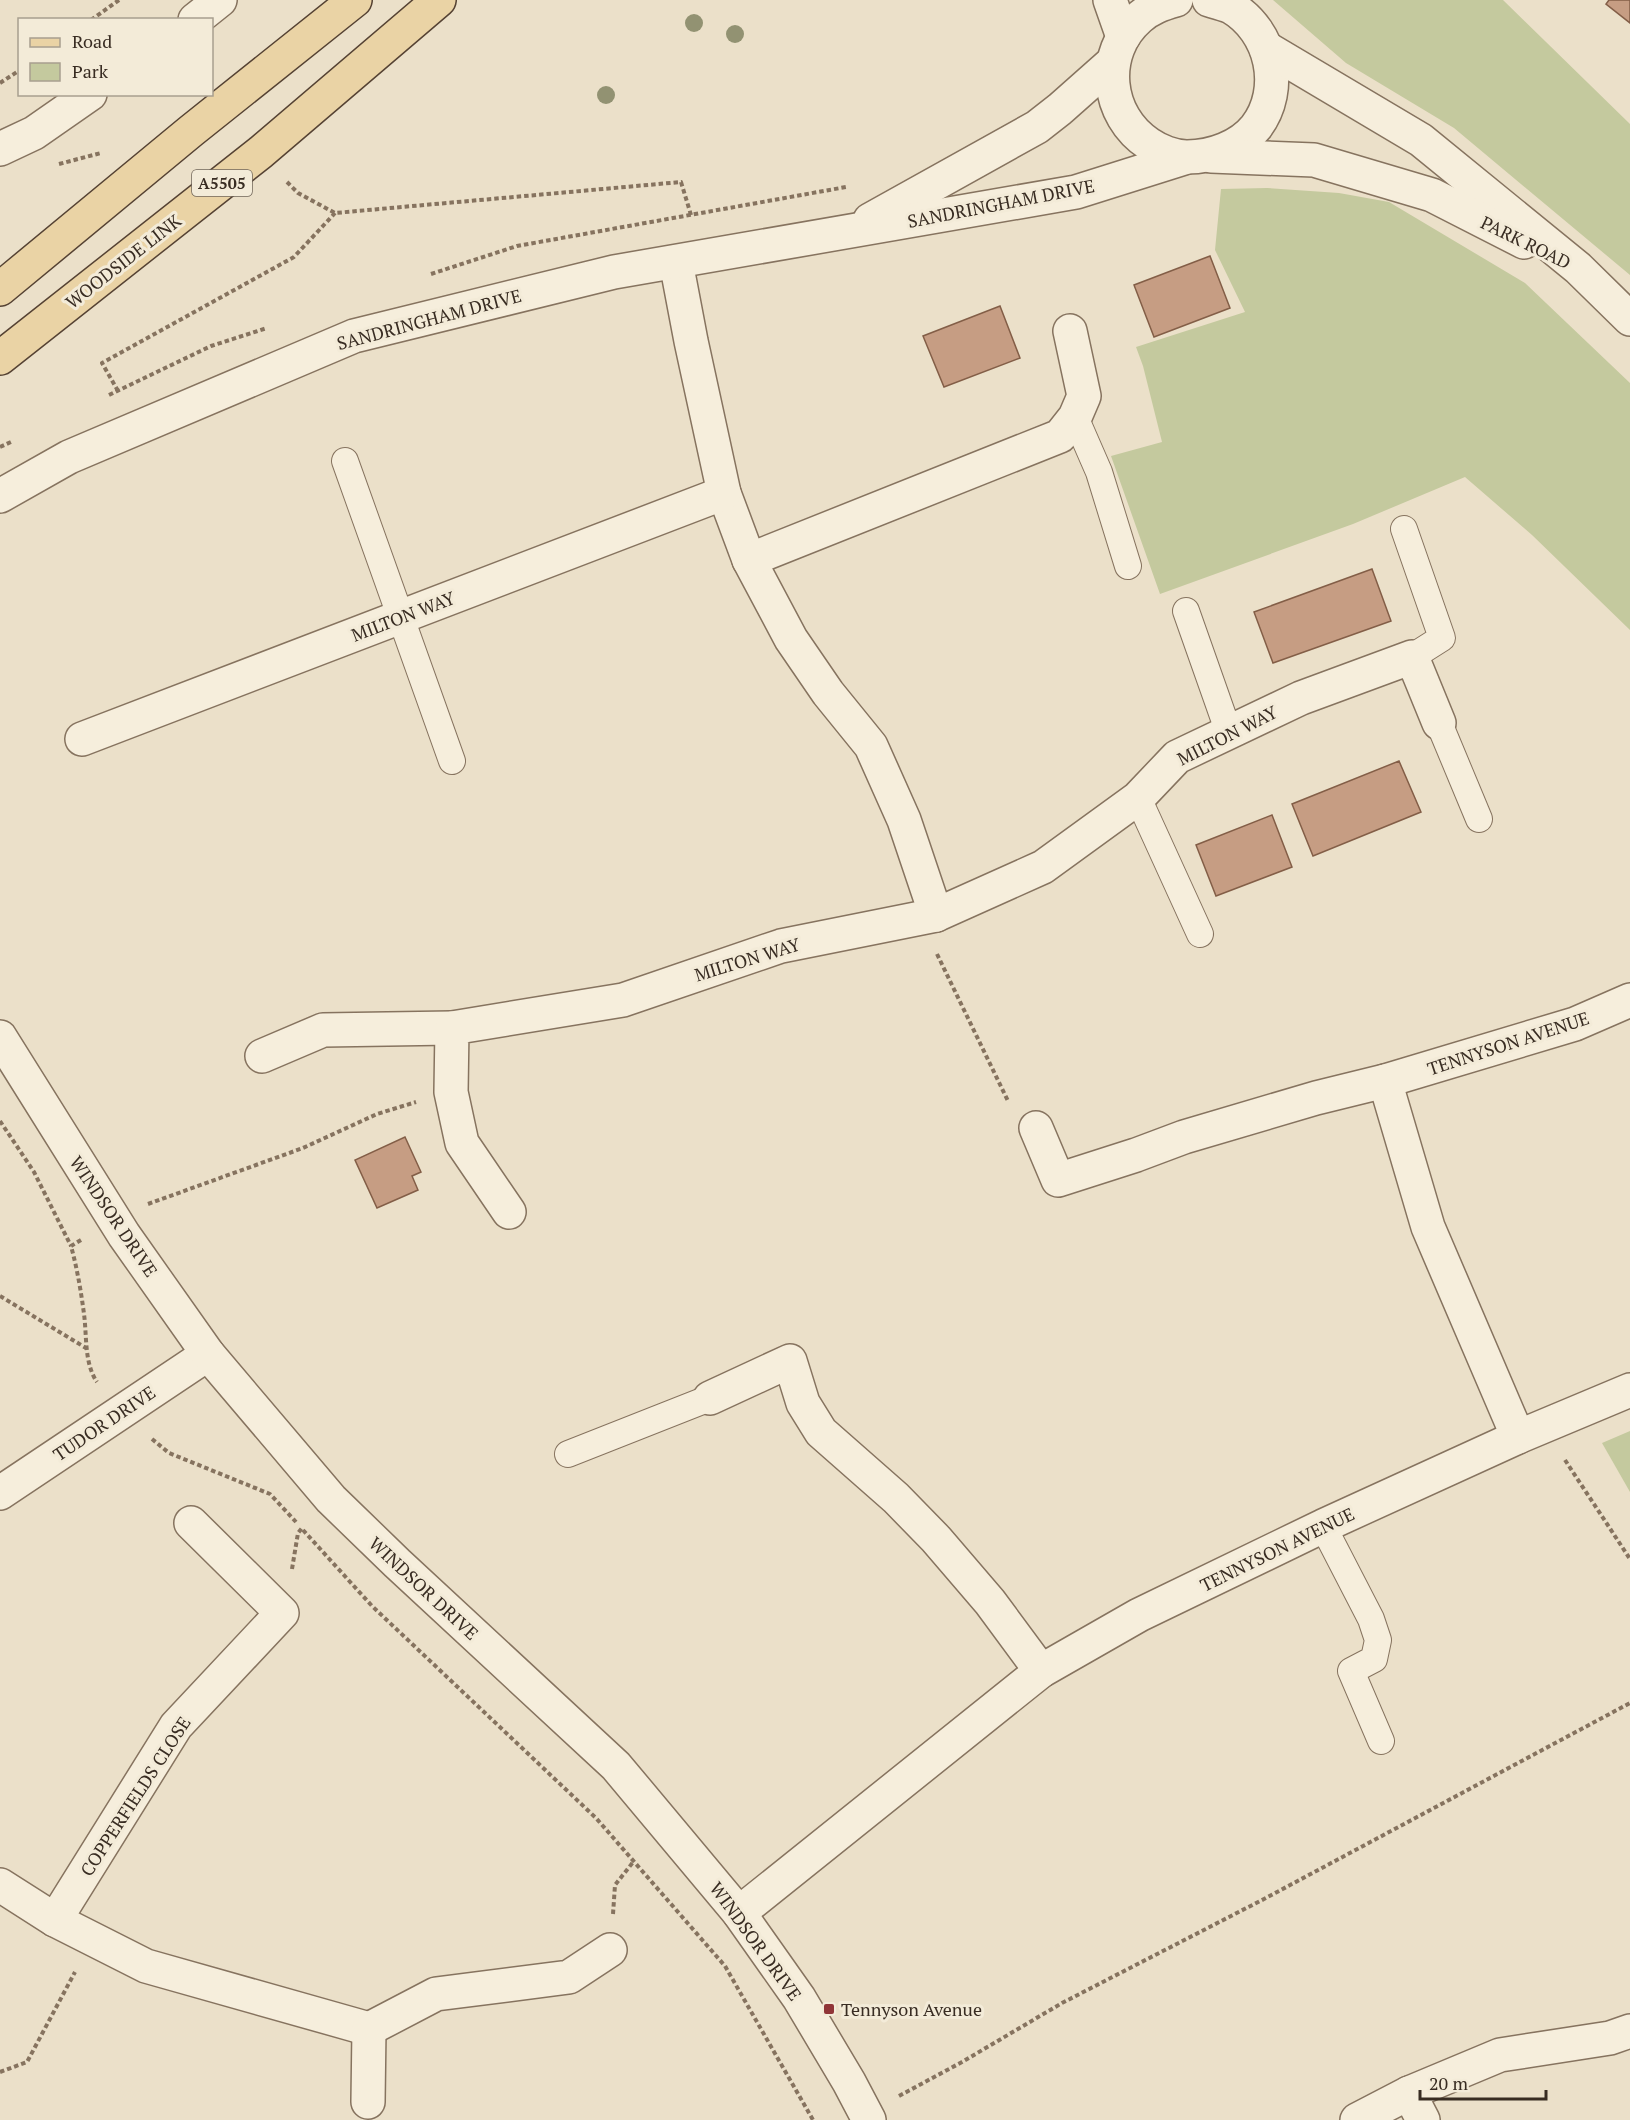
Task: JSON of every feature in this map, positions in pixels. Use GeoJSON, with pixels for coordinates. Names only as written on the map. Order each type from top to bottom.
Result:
{"type":"FeatureCollection","features":[{"type":"Feature","properties":{"kind":"main road"},"geometry":{"type":"LineString","coordinates":[[0,289],[191,131],[355,0]]}},
{"type":"Feature","properties":{"kind":"main road","name":"WOODSIDE LINK"},"geometry":{"type":"LineString","coordinates":[[0,358],[261,152],[439,0]]}},
{"type":"Feature","properties":{"kind":"street"},"geometry":{"type":"LineString","coordinates":[[198,18],[220,0]]}},
{"type":"Feature","properties":{"kind":"street"},"geometry":{"type":"LineString","coordinates":[[1110,0],[1118,50],[1113,89],[1120,114],[1137,136],[1159,150],[1197,157],[1235,145],[1256,127],[1268,102],[1272,75],[1266,48],[1252,25],[1230,7],[1209,0]]}},
{"type":"Feature","properties":{"kind":"street","name":"SANDRINGHAM DRIVE"},"geometry":{"type":"LineString","coordinates":[[850,231],[1037,127],[1060,109],[1118,50],[1138,18],[1158,5],[1176,0]]}},
{"type":"Feature","properties":{"kind":"street","name":"PARK ROAD"},"geometry":{"type":"LineString","coordinates":[[1266,48],[1421,140],[1578,268]]}},
{"type":"Feature","properties":{"kind":"street"},"geometry":{"type":"LineString","coordinates":[[0,149],[34,133],[87,96]]}},
{"type":"Feature","properties":{"kind":"street","name":"SANDRINGHAM DRIVE"},"geometry":{"type":"LineString","coordinates":[[0,496],[69,457],[354,336],[614,272],[1076,192],[1197,157]]}},
{"type":"Feature","properties":{"kind":"street","name":"PARK ROAD"},"geometry":{"type":"LineString","coordinates":[[1197,157],[1314,160],[1432,195],[1578,268]]}},
{"type":"Feature","properties":{"kind":"street"},"geometry":{"type":"LineString","coordinates":[[676,262],[724,493],[749,560],[790,639],[828,693],[871,746],[904,820],[936,915]]}},
{"type":"Feature","properties":{"kind":"street"},"geometry":{"type":"LineString","coordinates":[[1578,268],[1630,319]]}},
{"type":"Feature","properties":{"kind":"street"},"geometry":{"type":"LineString","coordinates":[[749,560],[1060,436],[1076,417],[1084,396],[1070,331]]}},
{"type":"Feature","properties":{"kind":"street","name":"MILTON WAY"},"geometry":{"type":"LineString","coordinates":[[82,739],[724,493]]}},
{"type":"Feature","properties":{"kind":"street"},"geometry":{"type":"LineString","coordinates":[[1413,657],[1439,723]]}},
{"type":"Feature","properties":{"kind":"street","name":"MILTON WAY"},"geometry":{"type":"LineString","coordinates":[[262,1056],[323,1030],[452,1028],[623,1000],[782,946],[936,915],[1043,867],[1138,798],[1177,757],[1301,698],[1413,657]]}},
{"type":"Feature","properties":{"kind":"street","name":"TENNYSON AVENUE"},"geometry":{"type":"LineString","coordinates":[[1036,1128],[1058,1180],[1184,1137],[1316,1098],[1385,1081],[1575,1024],[1630,1000]]}},
{"type":"Feature","properties":{"kind":"street"},"geometry":{"type":"LineString","coordinates":[[452,1028],[451,1092],[462,1143],[508,1212]]}},
{"type":"Feature","properties":{"kind":"street","name":"WINDSOR DRIVE"},"geometry":{"type":"LineString","coordinates":[[0,1037],[124,1235],[208,1354],[331,1499],[616,1766],[739,1913],[799,1998],[867,2116]]}},
{"type":"Feature","properties":{"kind":"street"},"geometry":{"type":"LineString","coordinates":[[1385,1081],[1428,1227],[1518,1437]]}},
{"type":"Feature","properties":{"kind":"street","name":"TUDOR DRIVE"},"geometry":{"type":"LineString","coordinates":[[0,1493],[208,1354]]}},
{"type":"Feature","properties":{"kind":"street"},"geometry":{"type":"LineString","coordinates":[[710,1398],[790,1361],[803,1403],[821,1432],[849,1459],[896,1497],[936,1539],[990,1602],[1041,1671]]}},
{"type":"Feature","properties":{"kind":"street","name":"TENNYSON AVENUE"},"geometry":{"type":"LineString","coordinates":[[739,1913],[1041,1671],[1139,1615],[1323,1526],[1518,1437],[1630,1390]]}},
{"type":"Feature","properties":{"kind":"street","name":"COPPERFIELDS CLOSE"},"geometry":{"type":"LineString","coordinates":[[55,1920],[176,1726],[282,1613],[190,1523]]}},
{"type":"Feature","properties":{"kind":"street"},"geometry":{"type":"LineString","coordinates":[[0,1885],[55,1920],[146,1966],[369,2029],[436,1994],[569,1977],[610,1950]]}},
{"type":"Feature","properties":{"kind":"street"},"geometry":{"type":"LineString","coordinates":[[368,2102],[369,2029]]}},
{"type":"Feature","properties":{"kind":"street"},"geometry":{"type":"LineString","coordinates":[[1357,2120],[1416,2107],[1500,2055],[1610,2038],[1630,2031]]}},
{"type":"Feature","properties":{"kind":"lane"},"geometry":{"type":"LineString","coordinates":[[1076,417],[1099,472],[1128,566]]}},
{"type":"Feature","properties":{"kind":"lane"},"geometry":{"type":"LineString","coordinates":[[345,461],[452,760]]}},
{"type":"Feature","properties":{"kind":"lane"},"geometry":{"type":"LineString","coordinates":[[1404,529],[1442,638],[1413,657]]}},
{"type":"Feature","properties":{"kind":"lane"},"geometry":{"type":"LineString","coordinates":[[1186,611],[1229,733]]}},
{"type":"Feature","properties":{"kind":"lane"},"geometry":{"type":"LineString","coordinates":[[1439,723],[1479,819]]}},
{"type":"Feature","properties":{"kind":"lane"},"geometry":{"type":"LineString","coordinates":[[1138,798],[1200,934]]}},
{"type":"Feature","properties":{"kind":"lane"},"geometry":{"type":"LineString","coordinates":[[568,1454],[710,1398]]}},
{"type":"Feature","properties":{"kind":"lane"},"geometry":{"type":"LineString","coordinates":[[1323,1526],[1371,1619],[1378,1640],[1374,1659],[1352,1671],[1381,1742]]}},
{"type":"Feature","properties":{"kind":"path"},"geometry":{"type":"LineString","coordinates":[[94,18],[118,0]]}},
{"type":"Feature","properties":{"kind":"path"},"geometry":{"type":"LineString","coordinates":[[0,83],[18,71]]}},
{"type":"Feature","properties":{"kind":"path"},"geometry":{"type":"LineString","coordinates":[[55,165],[109,151]]}},
{"type":"Feature","properties":{"kind":"path"},"geometry":{"type":"LineString","coordinates":[[284,179],[298,193],[335,213],[681,182],[691,216]]}},
{"type":"Feature","properties":{"kind":"path"},"geometry":{"type":"LineString","coordinates":[[118,391],[102,363],[294,257],[335,213]]}},
{"type":"Feature","properties":{"kind":"path"},"geometry":{"type":"LineString","coordinates":[[936,915],[935,951],[1011,1108],[1036,1128]]}},
{"type":"Feature","properties":{"kind":"path"},"geometry":{"type":"LineString","coordinates":[[0,1121],[34,1172],[71,1246]]}},
{"type":"Feature","properties":{"kind":"path"},"geometry":{"type":"LineString","coordinates":[[0,1296],[86,1348]]}},
{"type":"Feature","properties":{"kind":"path"},"geometry":{"type":"LineString","coordinates":[[1564,1458],[1630,1560]]}},
{"type":"Feature","properties":{"kind":"path"},"geometry":{"type":"LineString","coordinates":[[290,1577],[298,1533],[331,1499]]}},
{"type":"Feature","properties":{"kind":"path"},"geometry":{"type":"LineString","coordinates":[[867,2116],[1062,2003],[1264,1899],[1630,1702]]}},
{"type":"Feature","properties":{"kind":"path"},"geometry":{"type":"LineString","coordinates":[[610,1950],[615,1885],[634,1861]]}},
{"type":"Feature","properties":{"kind":"path"},"geometry":{"type":"LineString","coordinates":[[0,2072],[27,2062],[92,1939]]}},
{"type":"Feature","properties":{"kind":"green space"},"geometry":{"type":"Polygon","coordinates":[[[1273,0],[1503,0],[1630,124],[1630,275],[1454,128],[1346,63],[1273,0]]]}},
{"type":"Feature","properties":{"kind":"green space"},"geometry":{"type":"Polygon","coordinates":[[[1267,188],[1339,193],[1389,202],[1525,283],[1630,383],[1630,630],[1532,535],[1465,477],[1353,524],[1160,594],[1111,456],[1162,442],[1136,347],[1245,312],[1215,250],[1221,189],[1267,188]]]}},
{"type":"Feature","properties":{"kind":"green space"},"geometry":{"type":"Polygon","coordinates":[[[1630,1431],[1630,1492],[1602,1443],[1630,1431]]]}},
{"type":"Feature","properties":{"kind":"building"},"geometry":{"type":"Polygon","coordinates":[[[1609,0],[1630,0],[1630,23],[1606,4],[1609,0]]]}},
{"type":"Feature","properties":{"kind":"building"},"geometry":{"type":"Polygon","coordinates":[[[1210,256],[1230,308],[1154,337],[1134,285],[1210,256]]]}},
{"type":"Feature","properties":{"kind":"building"},"geometry":{"type":"Polygon","coordinates":[[[1000,306],[1020,358],[944,387],[923,336],[1000,306]]]}},
{"type":"Feature","properties":{"kind":"building"},"geometry":{"type":"Polygon","coordinates":[[[1372,569],[1391,621],[1273,663],[1254,612],[1372,569]]]}},
{"type":"Feature","properties":{"kind":"building"},"geometry":{"type":"Polygon","coordinates":[[[1399,761],[1421,812],[1313,856],[1292,804],[1399,761]]]}},
{"type":"Feature","properties":{"kind":"building"},"geometry":{"type":"Polygon","coordinates":[[[1272,815],[1292,867],[1216,896],[1196,845],[1272,815]]]}},
{"type":"Feature","properties":{"kind":"building"},"geometry":{"type":"Polygon","coordinates":[[[405,1137],[421,1172],[412,1176],[418,1190],[377,1208],[355,1160],[405,1137]]]}},
{"type":"Feature","properties":{"kind":"place","name":"Tennyson Avenue"},"geometry":{"type":"Point","coordinates":[829,2009]}}]}
